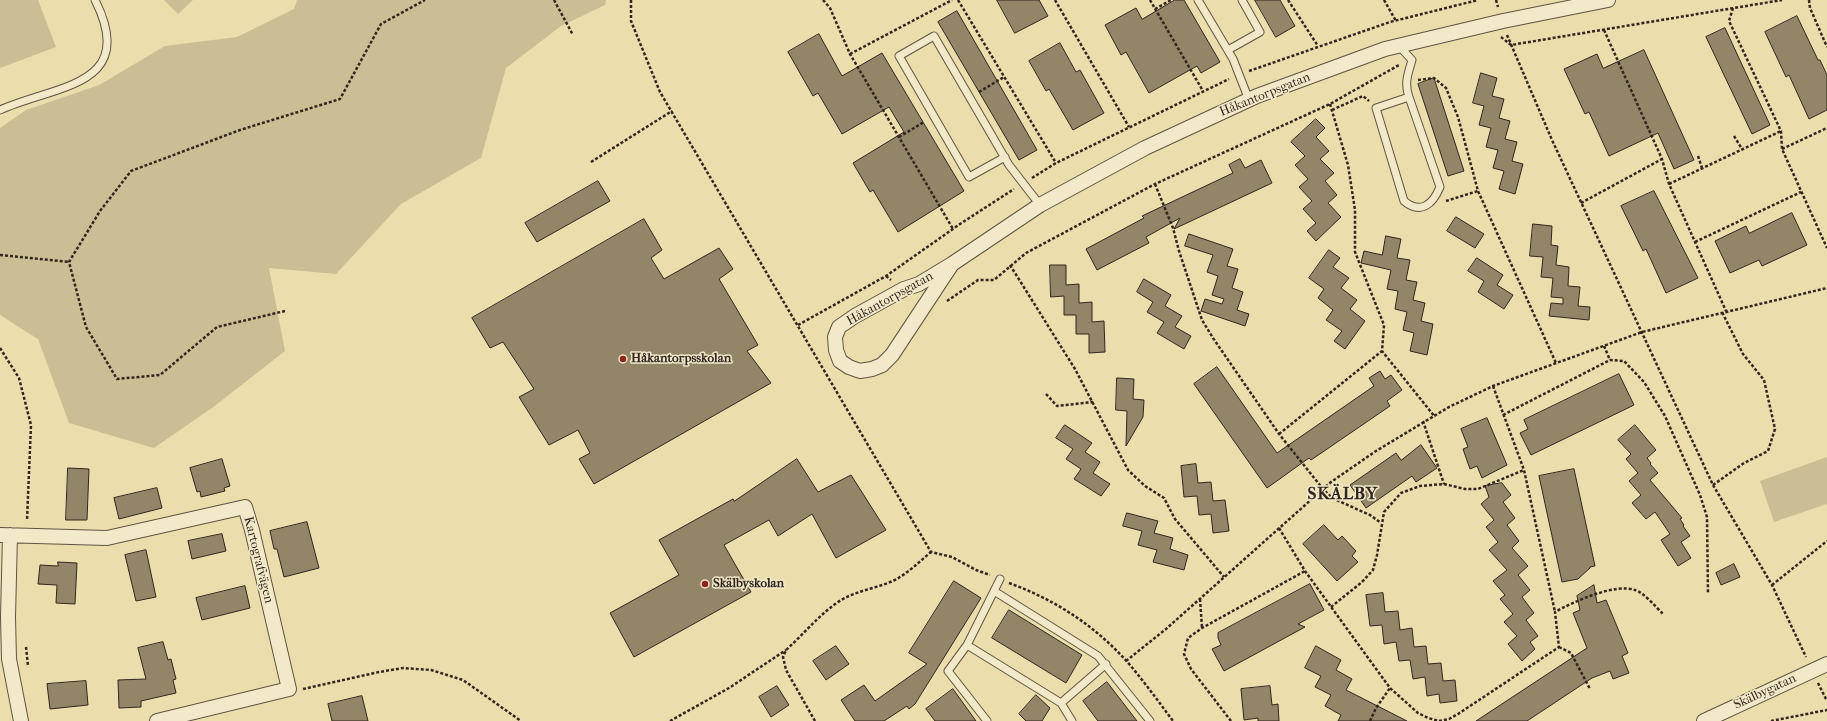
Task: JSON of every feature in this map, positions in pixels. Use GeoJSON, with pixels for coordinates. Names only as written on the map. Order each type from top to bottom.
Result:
{"type":"FeatureCollection","features":[{"type":"Feature","properties":{"kind":"street","name":"Håkantorpsgatan"},"geometry":{"type":"LineString","coordinates":[[952,264],[892,355],[882,365],[872,370],[860,371],[849,367],[840,361],[836,350],[835,337],[839,327],[904,289],[919,284],[952,264],[1040,205],[1145,148],[1249,100],[1385,49],[1503,21],[1599,1]]}},
{"type":"Feature","properties":{"kind":"street","name":"Kartografvägen"},"geometry":{"type":"LineString","coordinates":[[5,535],[107,538],[244,507],[252,530],[289,689]]}},
{"type":"Feature","properties":{"kind":"street"},"geometry":{"type":"LineString","coordinates":[[5,535],[10,659],[21,721]]}},
{"type":"Feature","properties":{"kind":"street","name":"Skälbygatan"},"geometry":{"type":"LineString","coordinates":[[1704,721],[1811,670],[1827,664]]}},
{"type":"Feature","properties":{"kind":"street"},"geometry":{"type":"LineString","coordinates":[[157,721],[289,689]]}},
{"type":"Feature","properties":{"kind":"lane"},"geometry":{"type":"LineString","coordinates":[[0,110],[84,80],[98,68],[105,57],[107,30],[95,0]]}},
{"type":"Feature","properties":{"kind":"lane"},"geometry":{"type":"LineString","coordinates":[[1198,0],[1233,59],[1249,100]]}},
{"type":"Feature","properties":{"kind":"lane"},"geometry":{"type":"LineString","coordinates":[[1228,50],[1260,32],[1242,0]]}},
{"type":"Feature","properties":{"kind":"lane"},"geometry":{"type":"LineString","coordinates":[[1004,157],[969,177],[899,56],[934,36],[1004,157],[1040,205]]}},
{"type":"Feature","properties":{"kind":"lane"},"geometry":{"type":"LineString","coordinates":[[1399,46],[1412,60],[1406,80],[1406,88],[1440,187],[1436,197],[1428,205],[1418,207],[1409,204],[1404,200],[1376,108],[1409,97]]}},
{"type":"Feature","properties":{"kind":"lane"},"geometry":{"type":"LineString","coordinates":[[987,721],[948,671],[967,645],[1000,579]]}},
{"type":"Feature","properties":{"kind":"lane"},"geometry":{"type":"LineString","coordinates":[[994,591],[1098,656],[1106,664],[1150,721]]}},
{"type":"Feature","properties":{"kind":"lane"},"geometry":{"type":"LineString","coordinates":[[967,645],[1061,703],[1068,720]]}},
{"type":"Feature","properties":{"kind":"lane"},"geometry":{"type":"LineString","coordinates":[[1061,703],[1106,664]]}},
{"type":"Feature","properties":{"kind":"path"},"geometry":{"type":"LineString","coordinates":[[285,311],[217,326],[160,375],[117,379],[86,327],[69,262],[100,211],[131,171],[240,130],[340,99],[381,24],[425,0]]}},
{"type":"Feature","properties":{"kind":"path"},"geometry":{"type":"LineString","coordinates":[[554,0],[573,36]]}},
{"type":"Feature","properties":{"kind":"path"},"geometry":{"type":"LineString","coordinates":[[631,0],[630,21],[648,66],[672,111],[931,552],[952,557],[976,570],[1054,602],[1074,615],[1098,634],[1126,661],[1173,721]]}},
{"type":"Feature","properties":{"kind":"path"},"geometry":{"type":"LineString","coordinates":[[823,0],[830,8],[850,54],[953,229]]}},
{"type":"Feature","properties":{"kind":"path"},"geometry":{"type":"LineString","coordinates":[[850,54],[952,0]]}},
{"type":"Feature","properties":{"kind":"path"},"geometry":{"type":"LineString","coordinates":[[958,0],[1056,163]]}},
{"type":"Feature","properties":{"kind":"path"},"geometry":{"type":"LineString","coordinates":[[1055,0],[1129,127]]}},
{"type":"Feature","properties":{"kind":"path"},"geometry":{"type":"LineString","coordinates":[[1150,0],[1203,91]]}},
{"type":"Feature","properties":{"kind":"path"},"geometry":{"type":"LineString","coordinates":[[1155,9],[1171,0]]}},
{"type":"Feature","properties":{"kind":"path"},"geometry":{"type":"LineString","coordinates":[[1288,0],[1318,46]]}},
{"type":"Feature","properties":{"kind":"path"},"geometry":{"type":"LineString","coordinates":[[1384,0],[1396,21]]}},
{"type":"Feature","properties":{"kind":"path"},"geometry":{"type":"LineString","coordinates":[[1511,44],[1782,0]]}},
{"type":"Feature","properties":{"kind":"path"},"geometry":{"type":"LineString","coordinates":[[1809,0],[1810,8],[1827,47]]}},
{"type":"Feature","properties":{"kind":"path"},"geometry":{"type":"LineString","coordinates":[[1734,8],[1729,21],[1781,131],[1782,148],[1827,248]]}},
{"type":"Feature","properties":{"kind":"path"},"geometry":{"type":"LineString","coordinates":[[1604,30],[1662,159],[1669,184],[1726,311]]}},
{"type":"Feature","properties":{"kind":"path"},"geometry":{"type":"LineString","coordinates":[[1496,38],[1502,37],[1511,44],[1581,203],[1713,485],[1772,585],[1827,701]]}},
{"type":"Feature","properties":{"kind":"path"},"geometry":{"type":"LineString","coordinates":[[994,280],[1026,253],[1155,184],[1330,104],[1390,69],[1412,60]]}},
{"type":"Feature","properties":{"kind":"path"},"geometry":{"type":"LineString","coordinates":[[969,97],[1004,77]]}},
{"type":"Feature","properties":{"kind":"path"},"geometry":{"type":"LineString","coordinates":[[1406,88],[1418,80],[1434,78],[1446,88],[1458,117],[1478,191],[1556,363]]}},
{"type":"Feature","properties":{"kind":"path"},"geometry":{"type":"LineString","coordinates":[[1332,110],[1363,96],[1376,108]]}},
{"type":"Feature","properties":{"kind":"path"},"geometry":{"type":"LineString","coordinates":[[1330,104],[1349,173],[1355,210],[1355,252],[1384,325],[1382,350],[1435,417]]}},
{"type":"Feature","properties":{"kind":"path"},"geometry":{"type":"LineString","coordinates":[[591,162],[672,111]]}},
{"type":"Feature","properties":{"kind":"path"},"geometry":{"type":"LineString","coordinates":[[898,137],[934,117]]}},
{"type":"Feature","properties":{"kind":"path"},"geometry":{"type":"LineString","coordinates":[[1782,148],[1827,128]]}},
{"type":"Feature","properties":{"kind":"path"},"geometry":{"type":"LineString","coordinates":[[1669,184],[1781,131]]}},
{"type":"Feature","properties":{"kind":"path"},"geometry":{"type":"LineString","coordinates":[[1734,136],[1742,149]]}},
{"type":"Feature","properties":{"kind":"path"},"geometry":{"type":"LineString","coordinates":[[1698,156],[1702,168]]}},
{"type":"Feature","properties":{"kind":"path"},"geometry":{"type":"LineString","coordinates":[[1581,203],[1662,159]]}},
{"type":"Feature","properties":{"kind":"path"},"geometry":{"type":"LineString","coordinates":[[1155,184],[1173,228],[1202,320],[1278,434],[1323,489],[1332,498],[1370,515],[1381,523]]}},
{"type":"Feature","properties":{"kind":"path"},"geometry":{"type":"LineString","coordinates":[[1436,197],[1446,201],[1478,191]]}},
{"type":"Feature","properties":{"kind":"path"},"geometry":{"type":"LineString","coordinates":[[1695,242],[1801,192]]}},
{"type":"Feature","properties":{"kind":"path"},"geometry":{"type":"LineString","coordinates":[[0,255],[69,262]]}},
{"type":"Feature","properties":{"kind":"path"},"geometry":{"type":"LineString","coordinates":[[1010,266],[1075,370],[1128,470],[1145,486],[1164,498],[1175,519],[1224,577]]}},
{"type":"Feature","properties":{"kind":"path"},"geometry":{"type":"LineString","coordinates":[[1126,661],[1200,598],[1323,489],[1376,451],[1423,422],[1435,417],[1449,407],[1493,386],[1642,332],[1827,288]]}},
{"type":"Feature","properties":{"kind":"path"},"geometry":{"type":"LineString","coordinates":[[1713,485],[1744,463],[1768,451],[1775,429],[1764,380],[1743,354],[1722,312]]}},
{"type":"Feature","properties":{"kind":"path"},"geometry":{"type":"LineString","coordinates":[[1604,346],[1610,360]]}},
{"type":"Feature","properties":{"kind":"path"},"geometry":{"type":"LineString","coordinates":[[1278,434],[1382,350]]}},
{"type":"Feature","properties":{"kind":"path"},"geometry":{"type":"LineString","coordinates":[[1503,415],[1610,360],[1624,361],[1644,382],[1665,416],[1700,495],[1706,517],[1708,593]]}},
{"type":"Feature","properties":{"kind":"path"},"geometry":{"type":"LineString","coordinates":[[1493,386],[1524,470],[1555,612],[1559,648]]}},
{"type":"Feature","properties":{"kind":"path"},"geometry":{"type":"LineString","coordinates":[[1046,394],[1056,406],[1093,402]]}},
{"type":"Feature","properties":{"kind":"path"},"geometry":{"type":"LineString","coordinates":[[1423,422],[1444,484]]}},
{"type":"Feature","properties":{"kind":"path"},"geometry":{"type":"LineString","coordinates":[[1331,607],[1362,582],[1373,570],[1384,512],[1401,493],[1420,486],[1444,484],[1465,489],[1478,489],[1524,470]]}},
{"type":"Feature","properties":{"kind":"path"},"geometry":{"type":"LineString","coordinates":[[1279,528],[1305,571],[1390,688],[1418,713],[1439,721],[1449,719],[1559,648]]}},
{"type":"Feature","properties":{"kind":"path"},"geometry":{"type":"LineString","coordinates":[[1772,585],[1827,541]]}},
{"type":"Feature","properties":{"kind":"path"},"geometry":{"type":"LineString","coordinates":[[670,721],[728,688],[786,650],[806,633],[828,609],[844,599],[870,588],[894,581],[907,573],[931,552]]}},
{"type":"Feature","properties":{"kind":"path"},"geometry":{"type":"LineString","coordinates":[[1231,721],[1191,669],[1184,654],[1188,638],[1202,628],[1305,571]]}},
{"type":"Feature","properties":{"kind":"path"},"geometry":{"type":"LineString","coordinates":[[1555,612],[1576,602],[1607,591],[1624,588],[1636,590],[1663,614]]}},
{"type":"Feature","properties":{"kind":"path"},"geometry":{"type":"LineString","coordinates":[[1200,598],[1202,628]]}},
{"type":"Feature","properties":{"kind":"path"},"geometry":{"type":"LineString","coordinates":[[1559,648],[1571,653],[1590,689]]}},
{"type":"Feature","properties":{"kind":"path"},"geometry":{"type":"LineString","coordinates":[[786,650],[783,657],[786,670],[815,721]]}},
{"type":"Feature","properties":{"kind":"path"},"geometry":{"type":"LineString","coordinates":[[289,689],[299,690],[403,668],[431,670],[463,680],[521,721]]}},
{"type":"Feature","properties":{"kind":"path"},"geometry":{"type":"LineString","coordinates":[[1370,721],[1376,708],[1390,688]]}},
{"type":"Feature","properties":{"kind":"path"},"geometry":{"type":"LineString","coordinates":[[1771,721],[1827,710]]}},
{"type":"Feature","properties":{"kind":"shaded area"},"geometry":{"type":"Polygon","coordinates":[[[0,0],[38,0],[56,47],[0,68],[0,0]]]}},
{"type":"Feature","properties":{"kind":"shaded area"},"geometry":{"type":"Polygon","coordinates":[[[164,0],[193,0],[178,14],[164,0]]]}},
{"type":"Feature","properties":{"kind":"shaded area"},"geometry":{"type":"Polygon","coordinates":[[[297,0],[606,0],[605,5],[561,26],[506,68],[481,158],[401,204],[336,274],[269,268],[285,351],[212,408],[154,448],[69,423],[38,339],[0,315],[0,128],[26,110],[99,85],[165,46],[237,37],[294,9],[297,0]]]}},
{"type":"Feature","properties":{"kind":"shaded area"},"geometry":{"type":"Polygon","coordinates":[[[1827,457],[1827,504],[1774,522],[1760,481],[1827,457]]]}},
{"type":"Feature","properties":{"kind":"building"},"geometry":{"type":"Polygon","coordinates":[[[997,0],[1039,0],[1048,16],[1015,33],[997,0]]]}},
{"type":"Feature","properties":{"kind":"building"},"geometry":{"type":"Polygon","coordinates":[[[1175,0],[1184,0],[1220,62],[1201,73],[1197,66],[1149,93],[1126,52],[1121,55],[1105,25],[1136,8],[1142,19],[1175,0]]]}},
{"type":"Feature","properties":{"kind":"building"},"geometry":{"type":"Polygon","coordinates":[[[1255,0],[1280,0],[1295,26],[1276,37],[1255,0]]]}},
{"type":"Feature","properties":{"kind":"building"},"geometry":{"type":"Polygon","coordinates":[[[957,11],[1037,150],[1019,160],[938,22],[957,11]]]}},
{"type":"Feature","properties":{"kind":"building"},"geometry":{"type":"Polygon","coordinates":[[[1797,16],[1818,60],[1820,60],[1827,75],[1827,110],[1809,119],[1789,75],[1786,77],[1765,32],[1797,16]]]}},
{"type":"Feature","properties":{"kind":"building"},"geometry":{"type":"Polygon","coordinates":[[[1725,28],[1770,125],[1752,134],[1706,37],[1725,28]]]}},
{"type":"Feature","properties":{"kind":"building"},"geometry":{"type":"Polygon","coordinates":[[[819,34],[842,76],[882,53],[964,191],[898,232],[873,190],[870,192],[853,163],[904,132],[889,107],[842,134],[818,93],[813,96],[788,52],[819,34]]]}},
{"type":"Feature","properties":{"kind":"building"},"geometry":{"type":"Polygon","coordinates":[[[1060,43],[1076,72],[1080,70],[1104,113],[1073,130],[1049,89],[1046,91],[1029,61],[1060,43]]]}},
{"type":"Feature","properties":{"kind":"building"},"geometry":{"type":"Polygon","coordinates":[[[1644,50],[1694,160],[1674,169],[1658,133],[1609,156],[1589,112],[1585,114],[1564,69],[1597,54],[1603,68],[1644,50]]]}},
{"type":"Feature","properties":{"kind":"building"},"geometry":{"type":"Polygon","coordinates":[[[1481,73],[1497,78],[1492,96],[1504,99],[1499,118],[1510,121],[1505,139],[1517,142],[1512,161],[1523,164],[1515,194],[1499,189],[1504,171],[1493,168],[1498,150],[1486,147],[1491,128],[1479,125],[1484,106],[1473,103],[1481,73]]]}},
{"type":"Feature","properties":{"kind":"building"},"geometry":{"type":"Polygon","coordinates":[[[1434,78],[1464,171],[1448,176],[1418,84],[1434,78]]]}},
{"type":"Feature","properties":{"kind":"building"},"geometry":{"type":"Polygon","coordinates":[[[1316,119],[1325,128],[1316,137],[1329,151],[1320,159],[1334,173],[1325,181],[1337,195],[1328,203],[1341,217],[1316,241],[1307,231],[1316,223],[1303,209],[1312,201],[1299,187],[1308,179],[1295,165],[1305,156],[1291,142],[1316,119]]]}},
{"type":"Feature","properties":{"kind":"building"},"geometry":{"type":"Polygon","coordinates":[[[1240,159],[1245,168],[1261,160],[1272,183],[1174,229],[1180,218],[1146,237],[1149,243],[1097,270],[1086,249],[1144,218],[1142,216],[1233,173],[1229,165],[1240,159]]]}},
{"type":"Feature","properties":{"kind":"building"},"geometry":{"type":"Polygon","coordinates":[[[598,181],[610,201],[537,242],[525,223],[598,181]]]}},
{"type":"Feature","properties":{"kind":"building"},"geometry":{"type":"Polygon","coordinates":[[[1654,191],[1698,278],[1666,293],[1646,249],[1643,251],[1621,206],[1654,191]]]}},
{"type":"Feature","properties":{"kind":"building"},"geometry":{"type":"Polygon","coordinates":[[[1792,213],[1807,245],[1762,266],[1759,260],[1730,273],[1715,241],[1746,226],[1749,233],[1792,213]]]}},
{"type":"Feature","properties":{"kind":"building"},"geometry":{"type":"Polygon","coordinates":[[[1456,217],[1484,234],[1475,248],[1447,231],[1456,217]]]}},
{"type":"Feature","properties":{"kind":"building","name":"Håkantorpsskolan"},"geometry":{"type":"Polygon","coordinates":[[[644,219],[662,250],[651,258],[664,279],[719,248],[733,269],[719,279],[758,345],[747,351],[771,383],[594,484],[579,459],[590,453],[578,430],[549,445],[519,397],[534,389],[503,342],[490,348],[472,318],[644,219]]]}},
{"type":"Feature","properties":{"kind":"building"},"geometry":{"type":"Polygon","coordinates":[[[1533,224],[1552,226],[1551,245],[1558,246],[1556,265],[1569,267],[1568,286],[1580,287],[1578,306],[1590,307],[1589,320],[1549,316],[1551,303],[1563,304],[1563,298],[1551,297],[1553,278],[1541,277],[1543,257],[1530,256],[1533,224]]]}},
{"type":"Feature","properties":{"kind":"building"},"geometry":{"type":"Polygon","coordinates":[[[1189,234],[1233,249],[1227,266],[1238,269],[1232,288],[1243,292],[1237,310],[1249,314],[1245,326],[1201,311],[1205,299],[1222,304],[1224,299],[1212,295],[1218,276],[1207,272],[1213,255],[1185,246],[1189,234]]]}},
{"type":"Feature","properties":{"kind":"building"},"geometry":{"type":"Polygon","coordinates":[[[1386,236],[1401,239],[1397,258],[1410,260],[1406,280],[1417,282],[1413,300],[1425,303],[1421,321],[1433,324],[1427,355],[1410,351],[1414,333],[1403,330],[1407,312],[1395,309],[1398,291],[1387,289],[1391,270],[1361,263],[1364,251],[1382,255],[1386,236]]]}},
{"type":"Feature","properties":{"kind":"building"},"geometry":{"type":"Polygon","coordinates":[[[1329,250],[1340,258],[1333,267],[1349,278],[1341,288],[1357,300],[1350,309],[1365,321],[1345,349],[1334,341],[1342,331],[1326,320],[1333,310],[1318,298],[1324,289],[1309,278],[1329,250]]]}},
{"type":"Feature","properties":{"kind":"building"},"geometry":{"type":"Polygon","coordinates":[[[1477,258],[1503,275],[1497,285],[1513,295],[1504,309],[1478,292],[1484,281],[1468,271],[1477,258]]]}},
{"type":"Feature","properties":{"kind":"building"},"geometry":{"type":"Polygon","coordinates":[[[1050,265],[1066,265],[1066,285],[1079,284],[1079,303],[1092,302],[1092,322],[1104,321],[1105,352],[1089,353],[1089,334],[1076,334],[1076,315],[1064,315],[1064,296],[1051,297],[1050,265]]]}},
{"type":"Feature","properties":{"kind":"building"},"geometry":{"type":"Polygon","coordinates":[[[1144,279],[1171,295],[1165,306],[1182,316],[1175,327],[1191,336],[1184,349],[1157,333],[1164,322],[1147,312],[1153,302],[1137,292],[1144,279]]]}},
{"type":"Feature","properties":{"kind":"building"},"geometry":{"type":"Polygon","coordinates":[[[1217,367],[1277,453],[1374,386],[1369,378],[1380,371],[1385,379],[1391,375],[1402,390],[1387,401],[1390,406],[1311,460],[1309,458],[1267,488],[1194,384],[1217,367]]]}},
{"type":"Feature","properties":{"kind":"building"},"geometry":{"type":"Polygon","coordinates":[[[1619,374],[1634,405],[1531,455],[1520,433],[1528,429],[1524,420],[1619,374]]]}},
{"type":"Feature","properties":{"kind":"building"},"geometry":{"type":"Polygon","coordinates":[[[1117,378],[1134,379],[1133,399],[1144,400],[1143,417],[1126,446],[1127,411],[1116,410],[1117,378]]]}},
{"type":"Feature","properties":{"kind":"building"},"geometry":{"type":"Polygon","coordinates":[[[1487,418],[1507,465],[1482,478],[1477,466],[1470,469],[1463,449],[1468,447],[1461,429],[1487,418]]]}},
{"type":"Feature","properties":{"kind":"building"},"geometry":{"type":"Polygon","coordinates":[[[1065,425],[1092,443],[1085,452],[1100,462],[1093,473],[1110,484],[1101,496],[1074,479],[1081,469],[1066,459],[1073,449],[1056,438],[1065,425]]]}},
{"type":"Feature","properties":{"kind":"building"},"geometry":{"type":"Polygon","coordinates":[[[1635,425],[1656,450],[1647,458],[1658,473],[1650,480],[1682,518],[1680,519],[1684,525],[1683,526],[1690,536],[1681,542],[1691,558],[1678,566],[1661,540],[1670,534],[1655,512],[1646,519],[1632,503],[1641,495],[1629,481],[1638,473],[1626,459],[1631,454],[1618,440],[1635,425]]]}},
{"type":"Feature","properties":{"kind":"building"},"geometry":{"type":"Polygon","coordinates":[[[1421,445],[1437,468],[1416,482],[1412,476],[1366,508],[1350,485],[1396,453],[1401,460],[1421,445]]]}},
{"type":"Feature","properties":{"kind":"building"},"geometry":{"type":"Polygon","coordinates":[[[222,459],[230,486],[224,488],[225,491],[201,497],[200,491],[197,492],[190,468],[222,459]]]}},
{"type":"Feature","properties":{"kind":"building"},"geometry":{"type":"Polygon","coordinates":[[[797,459],[818,492],[851,475],[886,530],[836,558],[812,514],[778,536],[769,520],[724,545],[751,592],[634,657],[610,613],[679,575],[659,540],[733,499],[734,501],[797,459]]]}},
{"type":"Feature","properties":{"kind":"building"},"geometry":{"type":"Polygon","coordinates":[[[1196,464],[1198,483],[1211,482],[1213,501],[1225,500],[1229,531],[1213,533],[1211,514],[1199,515],[1197,496],[1184,497],[1181,466],[1196,464]]]}},
{"type":"Feature","properties":{"kind":"building"},"geometry":{"type":"Polygon","coordinates":[[[68,468],[89,469],[87,520],[66,520],[68,468]]]}},
{"type":"Feature","properties":{"kind":"building"},"geometry":{"type":"Polygon","coordinates":[[[1574,469],[1595,566],[1590,567],[1578,579],[1562,582],[1539,476],[1574,469]]]}},
{"type":"Feature","properties":{"kind":"building"},"geometry":{"type":"Polygon","coordinates":[[[1502,483],[1511,495],[1503,502],[1515,518],[1507,525],[1519,541],[1512,548],[1528,566],[1518,575],[1530,590],[1522,597],[1534,613],[1526,620],[1538,636],[1530,642],[1535,649],[1522,661],[1508,644],[1517,636],[1504,622],[1513,614],[1500,599],[1505,595],[1493,581],[1507,570],[1489,550],[1498,542],[1486,527],[1494,520],[1481,504],[1489,497],[1485,486],[1502,483]]]}},
{"type":"Feature","properties":{"kind":"building"},"geometry":{"type":"Polygon","coordinates":[[[157,488],[162,508],[119,519],[114,498],[157,488]]]}},
{"type":"Feature","properties":{"kind":"building"},"geometry":{"type":"Polygon","coordinates":[[[1127,513],[1158,521],[1154,533],[1173,538],[1170,549],[1188,555],[1184,570],[1153,562],[1157,550],[1138,545],[1142,531],[1123,526],[1127,513]]]}},
{"type":"Feature","properties":{"kind":"building"},"geometry":{"type":"Polygon","coordinates":[[[307,522],[319,568],[284,577],[277,549],[274,549],[270,531],[307,522]]]}},
{"type":"Feature","properties":{"kind":"building"},"geometry":{"type":"Polygon","coordinates":[[[1324,525],[1338,540],[1342,536],[1356,551],[1352,556],[1358,562],[1337,581],[1303,544],[1324,525]]]}},
{"type":"Feature","properties":{"kind":"building"},"geometry":{"type":"Polygon","coordinates":[[[222,534],[226,551],[192,559],[188,541],[222,534]]]}},
{"type":"Feature","properties":{"kind":"building"},"geometry":{"type":"Polygon","coordinates":[[[146,550],[156,597],[136,601],[125,555],[146,550]]]}},
{"type":"Feature","properties":{"kind":"building"},"geometry":{"type":"Polygon","coordinates":[[[58,562],[77,563],[75,604],[56,603],[57,585],[38,584],[40,565],[58,566],[58,562]]]}},
{"type":"Feature","properties":{"kind":"building"},"geometry":{"type":"Polygon","coordinates":[[[1734,564],[1740,577],[1721,585],[1716,573],[1734,564]]]}},
{"type":"Feature","properties":{"kind":"building"},"geometry":{"type":"Polygon","coordinates":[[[954,581],[981,598],[915,704],[909,709],[907,706],[884,721],[855,721],[841,700],[864,685],[875,701],[927,664],[909,653],[954,581]]]}},
{"type":"Feature","properties":{"kind":"building"},"geometry":{"type":"Polygon","coordinates":[[[1310,584],[1324,610],[1298,624],[1305,627],[1224,671],[1212,649],[1221,645],[1218,638],[1218,633],[1310,584]]]}},
{"type":"Feature","properties":{"kind":"building"},"geometry":{"type":"Polygon","coordinates":[[[1594,585],[1597,603],[1606,600],[1628,653],[1622,656],[1629,673],[1613,679],[1610,671],[1592,678],[1527,721],[1476,721],[1587,648],[1573,613],[1580,610],[1577,596],[1594,585]]]}},
{"type":"Feature","properties":{"kind":"building"},"geometry":{"type":"Polygon","coordinates":[[[245,586],[250,608],[202,620],[196,598],[245,586]]]}},
{"type":"Feature","properties":{"kind":"building"},"geometry":{"type":"Polygon","coordinates":[[[1383,593],[1385,612],[1398,611],[1400,630],[1412,628],[1414,647],[1426,646],[1428,664],[1441,663],[1443,681],[1455,680],[1457,701],[1440,703],[1439,694],[1427,696],[1425,677],[1413,679],[1410,660],[1399,661],[1396,642],[1384,644],[1382,625],[1370,626],[1366,595],[1383,593]]]}},
{"type":"Feature","properties":{"kind":"building"},"geometry":{"type":"Polygon","coordinates":[[[1009,610],[1082,655],[1066,683],[992,638],[1009,610]]]}},
{"type":"Feature","properties":{"kind":"building"},"geometry":{"type":"Polygon","coordinates":[[[163,642],[168,660],[171,659],[176,679],[173,680],[176,693],[141,701],[141,707],[119,708],[118,680],[146,679],[138,648],[163,642]]]}},
{"type":"Feature","properties":{"kind":"building"},"geometry":{"type":"Polygon","coordinates":[[[836,646],[849,664],[826,680],[813,661],[836,646]]]}},
{"type":"Feature","properties":{"kind":"building"},"geometry":{"type":"Polygon","coordinates":[[[1316,646],[1341,660],[1336,670],[1352,679],[1346,690],[1407,721],[1338,721],[1341,715],[1325,706],[1331,695],[1315,687],[1321,676],[1305,668],[1316,646]]]}},
{"type":"Feature","properties":{"kind":"building"},"geometry":{"type":"Polygon","coordinates":[[[86,681],[88,705],[50,709],[47,684],[86,681]]]}},
{"type":"Feature","properties":{"kind":"building"},"geometry":{"type":"Polygon","coordinates":[[[1107,682],[1137,721],[1098,721],[1083,701],[1107,682]]]}},
{"type":"Feature","properties":{"kind":"building"},"geometry":{"type":"Polygon","coordinates":[[[777,686],[789,705],[771,717],[759,697],[777,686]]]}},
{"type":"Feature","properties":{"kind":"building"},"geometry":{"type":"Polygon","coordinates":[[[1270,686],[1272,705],[1278,704],[1279,721],[1258,721],[1258,718],[1244,720],[1241,689],[1270,686]]]}},
{"type":"Feature","properties":{"kind":"building"},"geometry":{"type":"Polygon","coordinates":[[[953,689],[976,721],[935,721],[926,709],[953,689]]]}},
{"type":"Feature","properties":{"kind":"building"},"geometry":{"type":"Polygon","coordinates":[[[1036,695],[1050,708],[1042,721],[1026,721],[1019,714],[1036,695]]]}},
{"type":"Feature","properties":{"kind":"building"},"geometry":{"type":"Polygon","coordinates":[[[362,696],[368,721],[332,721],[328,704],[362,696]]]}},
{"type":"Feature","properties":{"kind":"place","name":"Håkantorpsskolan"},"geometry":{"type":"Point","coordinates":[623,359]}},
{"type":"Feature","properties":{"kind":"place","name":"Skälbyskolan"},"geometry":{"type":"Point","coordinates":[705,584]}},
{"type":"Feature","properties":{"kind":"district","name":"SKÄLBY"},"geometry":{"type":"Point","coordinates":[1343,495]}}]}
